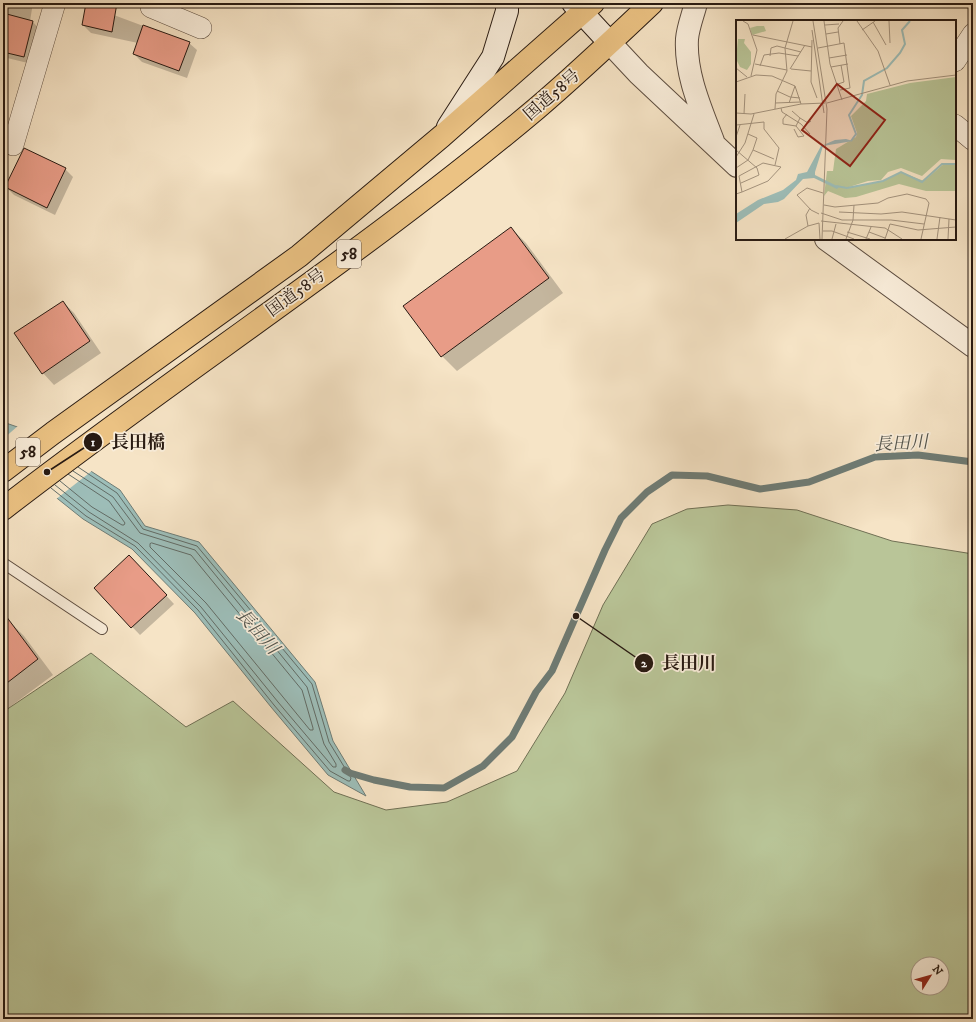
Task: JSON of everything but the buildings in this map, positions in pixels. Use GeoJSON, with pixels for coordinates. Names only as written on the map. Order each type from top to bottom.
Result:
{"type":"FeatureCollection","features":[{"type":"Feature","properties":{"kind":"highway","name":"国道58号"},"geometry":{"type":"LineString","coordinates":[[3,509],[78,452],[368,241],[536,109],[652,3]]}},
{"type":"Feature","properties":{"kind":"highway","name":"国道58号"},"geometry":{"type":"LineString","coordinates":[[3,471],[53,433],[299,256],[442,136],[583,6]]}},
{"type":"Feature","properties":{"kind":"street"},"geometry":{"type":"LineString","coordinates":[[13,145],[55,3]]}},
{"type":"Feature","properties":{"kind":"street"},"geometry":{"type":"LineString","coordinates":[[151,3],[150,7],[201,28]]}},
{"type":"Feature","properties":{"kind":"street"},"geometry":{"type":"LineString","coordinates":[[442,136],[493,57],[508,11],[507,3]]}},
{"type":"Feature","properties":{"kind":"street"},"geometry":{"type":"LineString","coordinates":[[696,3],[687,39],[687,58],[694,88],[714,144]]}},
{"type":"Feature","properties":{"kind":"street"},"geometry":{"type":"LineString","coordinates":[[583,6],[610,43],[639,74],[736,165]]}},
{"type":"Feature","properties":{"kind":"street"},"geometry":{"type":"LineString","coordinates":[[956,60],[973,34]]}},
{"type":"Feature","properties":{"kind":"street"},"geometry":{"type":"LineString","coordinates":[[956,126],[973,140]]}},
{"type":"Feature","properties":{"kind":"street"},"geometry":{"type":"LineString","coordinates":[[827,240],[973,346]]}},
{"type":"Feature","properties":{"kind":"lane"},"geometry":{"type":"LineString","coordinates":[[3,563],[102,629]]}},
{"type":"Feature","properties":{"kind":"green space"},"geometry":{"type":"Polygon","coordinates":[[[728,505],[797,510],[892,541],[973,554],[973,1019],[3,1019],[3,712],[91,653],[186,727],[233,701],[334,792],[386,810],[447,802],[517,771],[565,693],[603,605],[652,524],[687,509],[728,505]]]}},
{"type":"Feature","properties":{"kind":"water"},"geometry":{"type":"Polygon","coordinates":[[[3,422],[29,431],[120,490],[145,526],[199,542],[315,682],[333,741],[366,796],[328,775],[195,613],[132,549],[83,519],[3,455],[3,422]]]}},
{"type":"Feature","properties":{"kind":"pier"},"geometry":{"type":"Polygon","coordinates":[[[19,425],[30,429],[93,470],[55,500],[3,458],[3,439],[19,425]]]}},
{"type":"Feature","properties":{"kind":"waterway","name":"長田川"},"geometry":{"type":"LineString","coordinates":[[345,770],[350,773],[374,780],[410,787],[444,788],[483,766],[512,737],[536,692],[552,671],[605,550],[621,518],[647,492],[672,475],[707,476],[760,489],[809,482],[875,457],[918,455],[973,462]]}},
{"type":"Feature","properties":{"kind":"place","name":"長田橋"},"geometry":{"type":"Point","coordinates":[47,472]}},
{"type":"Feature","properties":{"kind":"place","name":"長田川"},"geometry":{"type":"Point","coordinates":[576,616]}}]}
